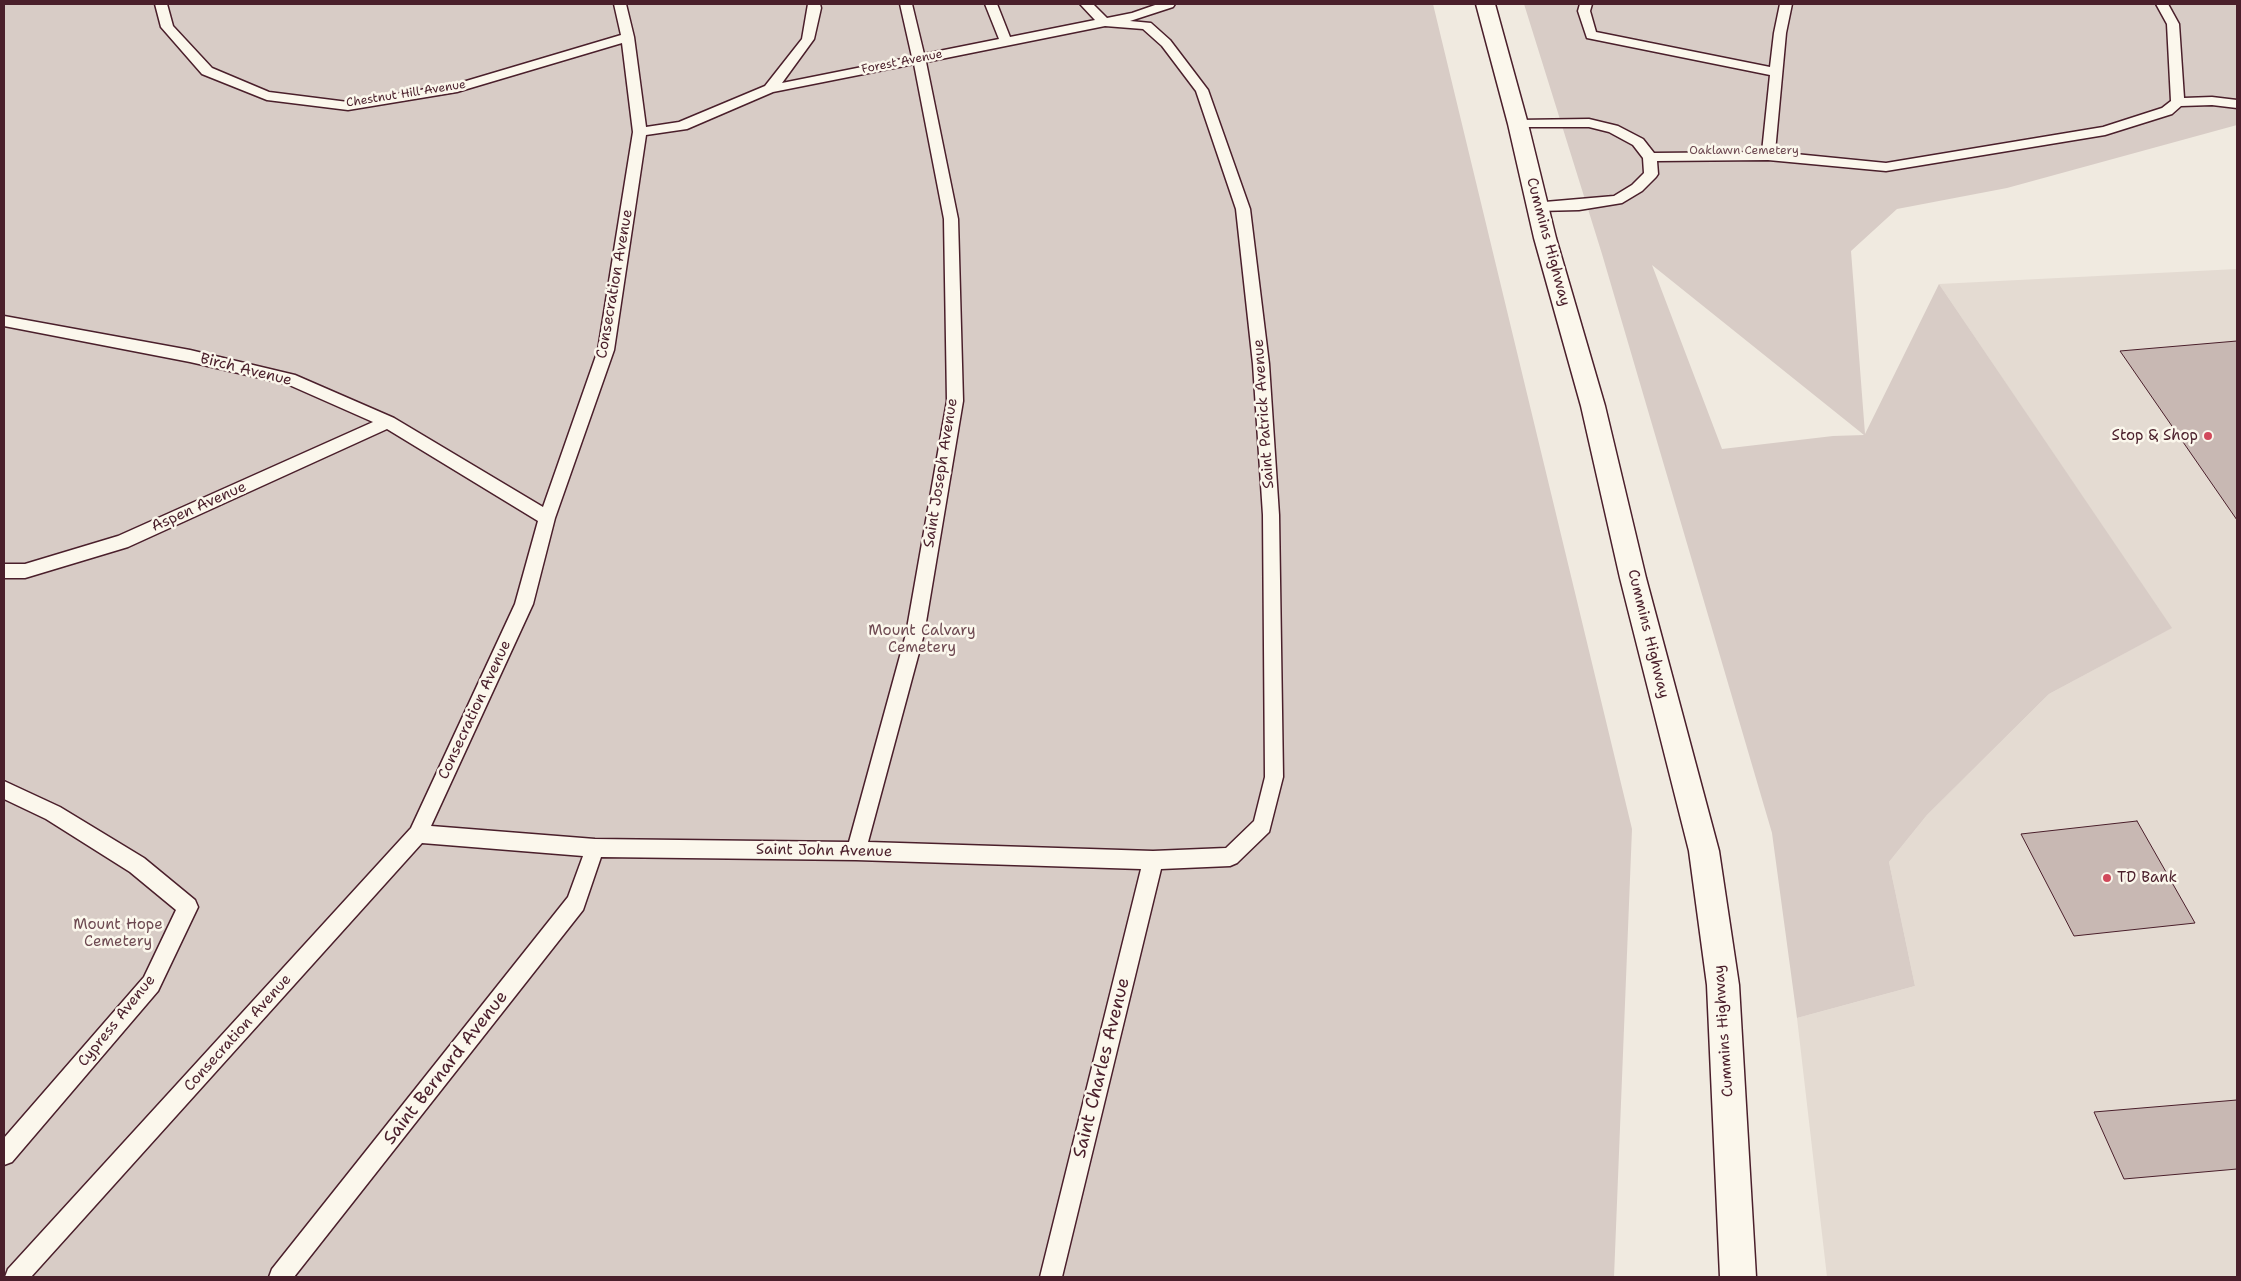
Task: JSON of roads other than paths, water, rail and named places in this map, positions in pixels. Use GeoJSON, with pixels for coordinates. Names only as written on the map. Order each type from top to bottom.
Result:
{"type":"FeatureCollection","features":[{"type":"Feature","properties":{"kind":"main road","name":"Cummins Highway"},"geometry":{"type":"LineString","coordinates":[[1485,4],[1593,406],[1633,578],[1704,851],[1723,985],[1738,1277]]}},
{"type":"Feature","properties":{"kind":"lane","name":"Chestnut Hill Avenue"},"geometry":{"type":"LineString","coordinates":[[161,4],[167,27],[207,72],[266,96],[348,106],[457,88],[628,37]]}},
{"type":"Feature","properties":{"kind":"lane","name":"Consecration Avenue"},"geometry":{"type":"LineString","coordinates":[[16,1277],[418,834],[524,604],[547,518],[606,350],[640,132],[628,37],[620,4]]}},
{"type":"Feature","properties":{"kind":"lane"},"geometry":{"type":"LineString","coordinates":[[770,89],[808,39],[815,8],[814,4]]}},
{"type":"Feature","properties":{"kind":"lane","name":"Saint Joseph Avenue"},"geometry":{"type":"LineString","coordinates":[[856,851],[915,634],[955,401],[950,219],[919,58],[906,4]]}},
{"type":"Feature","properties":{"kind":"lane"},"geometry":{"type":"LineString","coordinates":[[991,4],[1006,42]]}},
{"type":"Feature","properties":{"kind":"lane"},"geometry":{"type":"LineString","coordinates":[[1086,4],[1104,22]]}},
{"type":"Feature","properties":{"kind":"lane","name":"Forest Avenue"},"geometry":{"type":"LineString","coordinates":[[640,132],[682,126],[770,89],[1135,16],[1169,4]]}},
{"type":"Feature","properties":{"kind":"lane"},"geometry":{"type":"LineString","coordinates":[[1586,4],[1584,10],[1591,35],[1776,72]]}},
{"type":"Feature","properties":{"kind":"lane"},"geometry":{"type":"LineString","coordinates":[[1768,156],[1776,72],[1786,4]]}},
{"type":"Feature","properties":{"kind":"lane"},"geometry":{"type":"LineString","coordinates":[[2162,4],[2172,24],[2178,102]]}},
{"type":"Feature","properties":{"kind":"lane","name":"Saint Patrick Avenue"},"geometry":{"type":"LineString","coordinates":[[1104,22],[1147,26],[1166,43],[1202,90],[1243,209],[1261,364],[1271,515],[1274,777],[1262,826],[1230,857]]}},
{"type":"Feature","properties":{"kind":"lane"},"geometry":{"type":"LineString","coordinates":[[1650,157],[1768,156],[1886,167],[2105,132],[2167,111],[2178,102],[2212,101],[2237,104]]}},
{"type":"Feature","properties":{"kind":"lane"},"geometry":{"type":"LineString","coordinates":[[1518,124],[1588,123],[1613,129],[1638,142],[1650,157],[1651,174],[1638,188],[1617,200],[1579,205],[1538,206]]}},
{"type":"Feature","properties":{"kind":"lane","name":"Birch Avenue"},"geometry":{"type":"LineString","coordinates":[[4,322],[190,356],[290,379],[388,422],[547,518]]}},
{"type":"Feature","properties":{"kind":"lane","name":"Aspen Avenue"},"geometry":{"type":"LineString","coordinates":[[4,571],[25,571],[122,542],[388,422]]}},
{"type":"Feature","properties":{"kind":"lane","name":"Cypress Avenue"},"geometry":{"type":"LineString","coordinates":[[4,790],[53,813],[138,865],[188,907],[151,984],[4,1154]]}},
{"type":"Feature","properties":{"kind":"lane","name":"Saint John Avenue"},"geometry":{"type":"LineString","coordinates":[[418,834],[595,848],[856,851],[1153,860],[1230,857]]}},
{"type":"Feature","properties":{"kind":"lane","name":"Saint Bernard Avenue"},"geometry":{"type":"LineString","coordinates":[[280,1277],[576,903],[595,848]]}},
{"type":"Feature","properties":{"kind":"lane","name":"Saint Charles Avenue"},"geometry":{"type":"LineString","coordinates":[[1051,1277],[1153,860]]}},
{"type":"Feature","properties":{"kind":"place","name":"Stop & Shop"},"geometry":{"type":"Point","coordinates":[2208,436]}},
{"type":"Feature","properties":{"kind":"place","name":"TD Bank"},"geometry":{"type":"Point","coordinates":[2107,878]}},
{"type":"Feature","properties":{"kind":"park label","name":"Oaklawn Cemetery"},"geometry":{"type":"Point","coordinates":[1744,151]}},
{"type":"Feature","properties":{"kind":"park label","name":"Mount Calvary Cemetery"},"geometry":{"type":"Point","coordinates":[922,640]}},
{"type":"Feature","properties":{"kind":"park label","name":"Mount Hope Cemetery"},"geometry":{"type":"Point","coordinates":[118,934]}}]}
